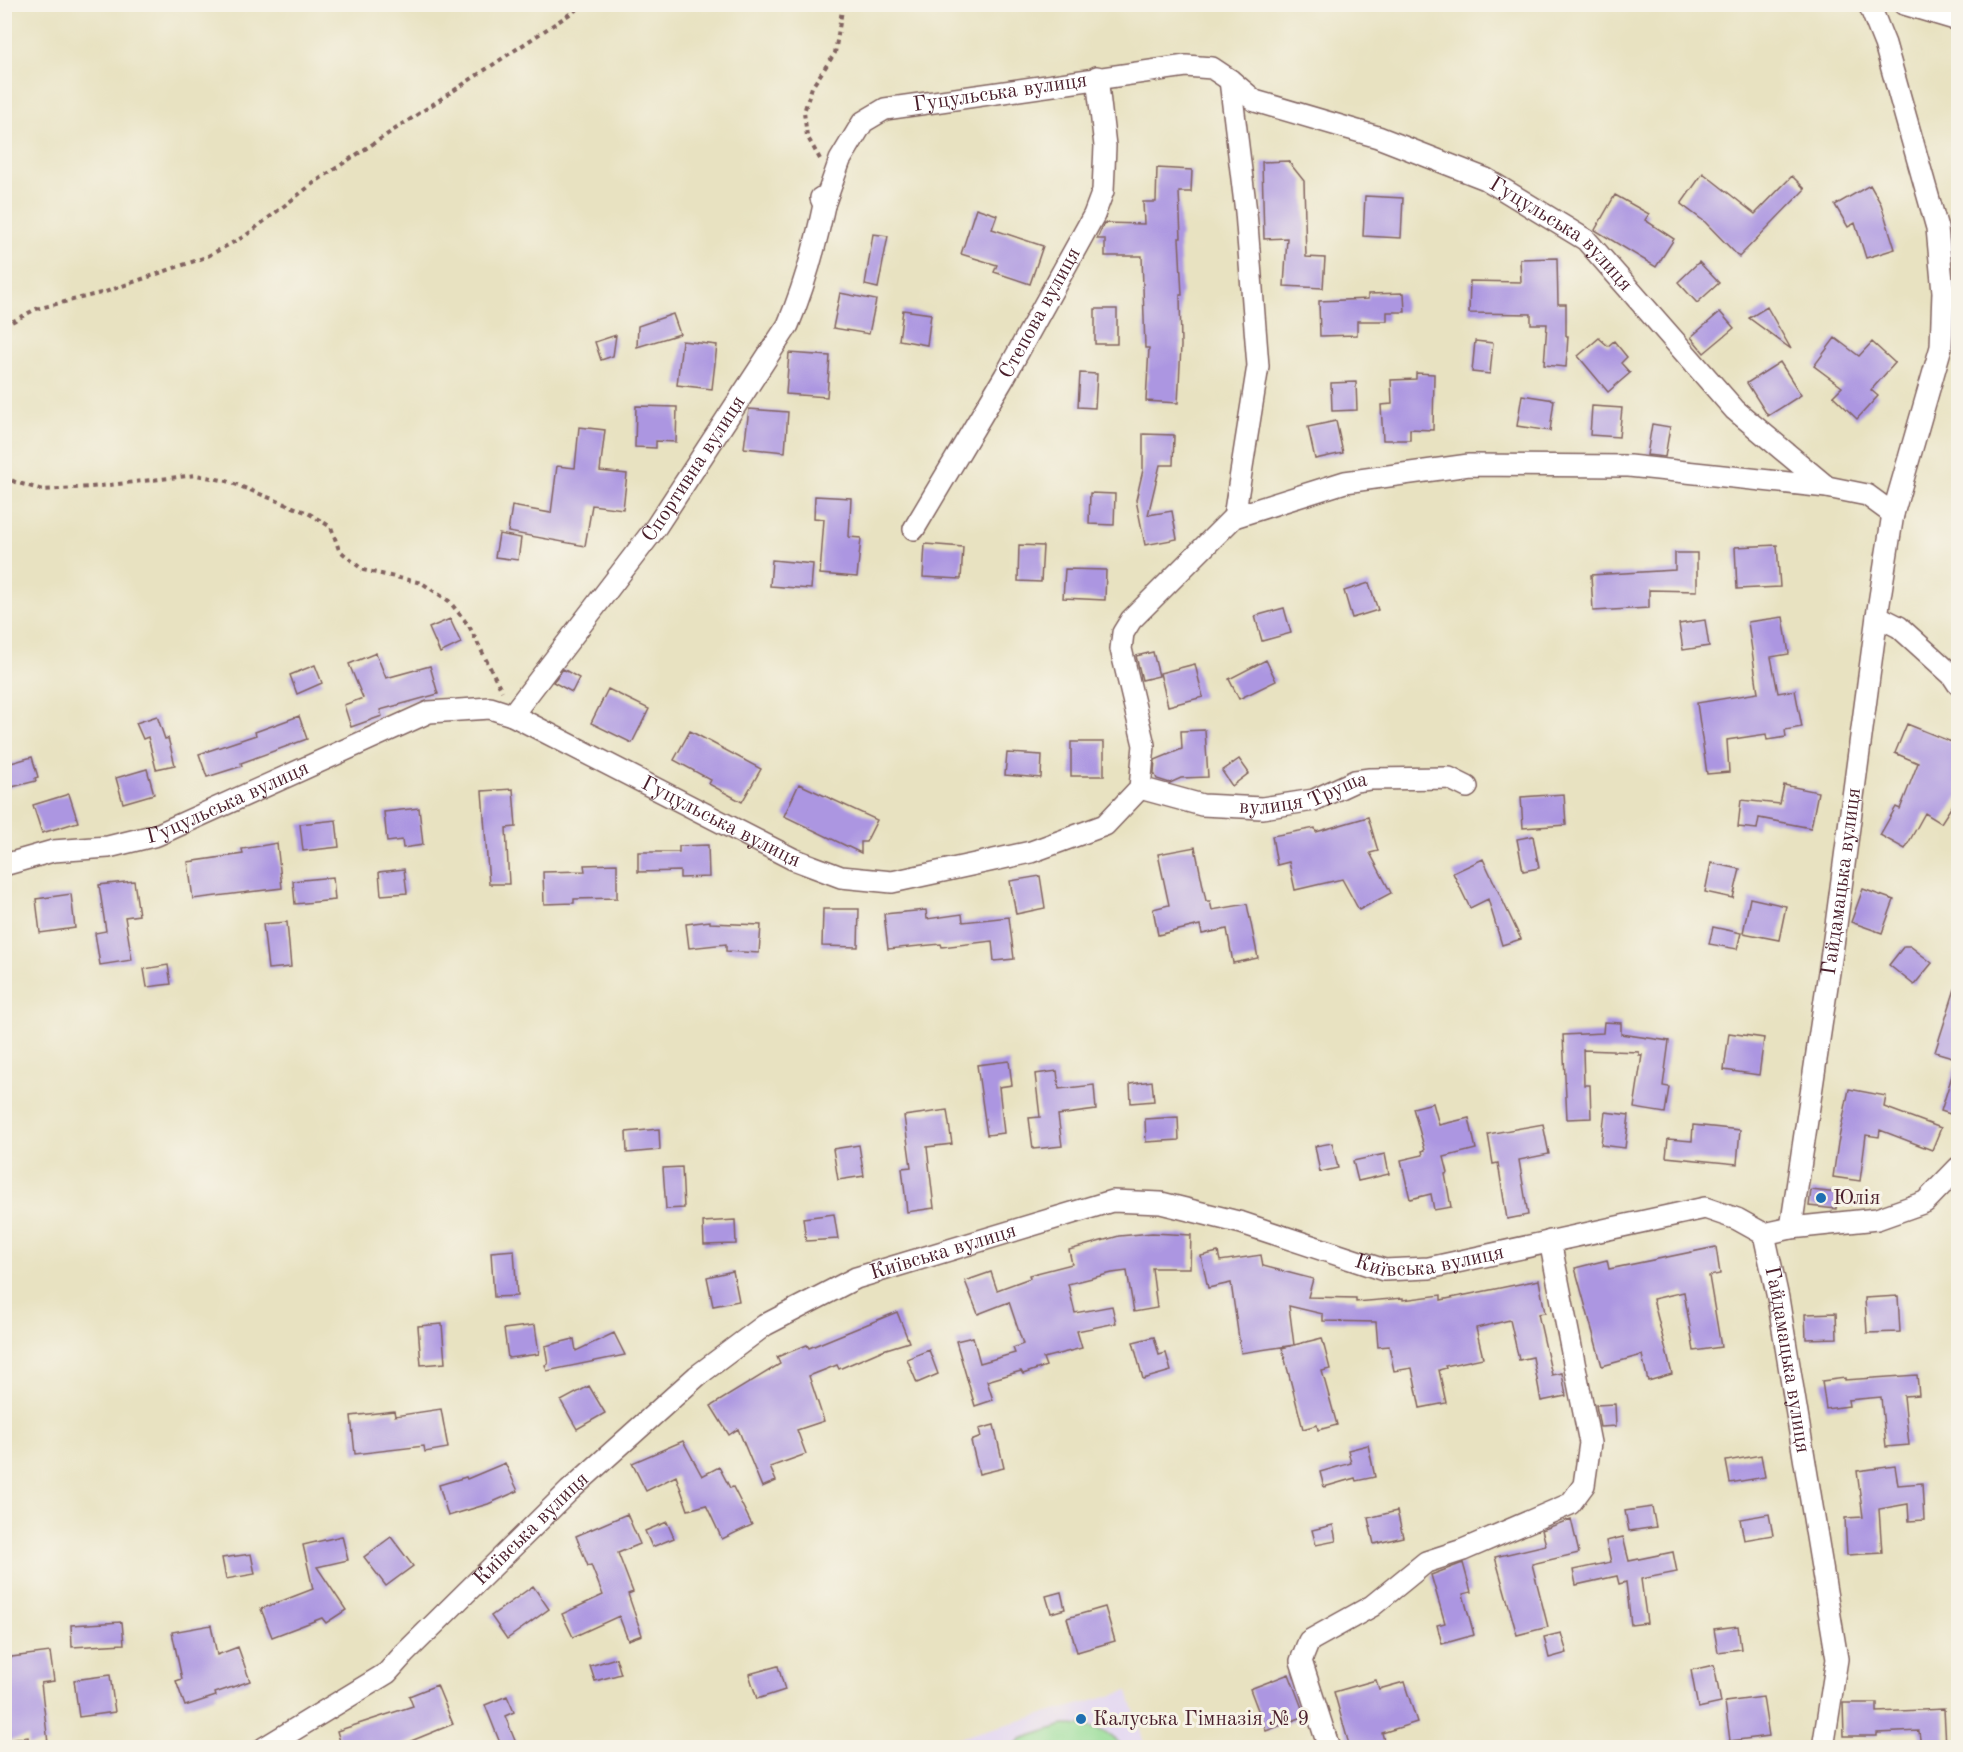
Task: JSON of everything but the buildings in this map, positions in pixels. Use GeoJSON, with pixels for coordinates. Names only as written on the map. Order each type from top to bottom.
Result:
{"type":"FeatureCollection","features":[{"type":"Feature","properties":{"kind":"street","name":"Гайдамацька вулиця"},"geometry":{"type":"LineString","coordinates":[[1791,1228],[1836,926],[1877,616],[1893,514],[1941,347],[1943,292],[1937,228],[1885,44],[1869,4]]}},
{"type":"Feature","properties":{"kind":"street"},"geometry":{"type":"LineString","coordinates":[[1904,4],[1959,20]]}},
{"type":"Feature","properties":{"kind":"street","name":"Гуцульська вулиця"},"geometry":{"type":"LineString","coordinates":[[825,195],[840,160],[863,122],[885,109],[1097,77],[1186,66],[1212,68],[1255,101],[1378,137],[1486,179],[1586,240],[1735,410],[1827,487]]}},
{"type":"Feature","properties":{"kind":"street","name":"Степова вулиця"},"geometry":{"type":"LineString","coordinates":[[914,529],[1005,376],[1094,215],[1103,191],[1105,146],[1097,77]]}},
{"type":"Feature","properties":{"kind":"street"},"geometry":{"type":"LineString","coordinates":[[1230,80],[1246,212],[1258,366],[1234,517]]}},
{"type":"Feature","properties":{"kind":"street","name":"Спортивна вулиця"},"geometry":{"type":"LineString","coordinates":[[512,715],[656,527],[788,325],[803,289],[814,252],[825,195]]}},
{"type":"Feature","properties":{"kind":"street","name":"Гуцульська вулиця"},"geometry":{"type":"LineString","coordinates":[[4,865],[53,851],[108,847],[157,835],[429,712],[490,708],[512,715],[792,859],[841,877],[891,882],[1031,852],[1105,825],[1140,788],[1144,745],[1121,650],[1123,633],[1131,620],[1234,517],[1345,482],[1469,465],[1629,466],[1827,487],[1867,495],[1893,514]]}},
{"type":"Feature","properties":{"kind":"street"},"geometry":{"type":"LineString","coordinates":[[1877,616],[1899,627],[1959,684]]}},
{"type":"Feature","properties":{"kind":"street","name":"вулиця Труша"},"geometry":{"type":"LineString","coordinates":[[1140,788],[1202,805],[1262,808],[1314,800],[1354,781],[1370,779],[1449,778],[1467,787]]}},
{"type":"Feature","properties":{"kind":"street"},"geometry":{"type":"LineString","coordinates":[[1764,1234],[1791,1228],[1877,1218],[1925,1202],[1959,1168]]}},
{"type":"Feature","properties":{"kind":"street","name":"Київська вулиця"},"geometry":{"type":"LineString","coordinates":[[264,1748],[387,1673],[569,1491],[697,1376],[765,1325],[856,1278],[1112,1201],[1161,1203],[1242,1223],[1384,1270],[1429,1268],[1705,1208],[1737,1219],[1764,1234]]}},
{"type":"Feature","properties":{"kind":"street","name":"Гайдамацька вулиця"},"geometry":{"type":"LineString","coordinates":[[1764,1234],[1778,1298],[1837,1659],[1823,1748]]}},
{"type":"Feature","properties":{"kind":"street"},"geometry":{"type":"LineString","coordinates":[[1329,1748],[1301,1661],[1309,1641],[1372,1606],[1426,1562],[1463,1550],[1570,1504],[1584,1485],[1590,1443],[1550,1241]]}},
{"type":"Feature","properties":{"kind":"path"},"geometry":{"type":"LineString","coordinates":[[4,326],[36,309],[105,292],[206,257],[245,236],[315,182],[585,4]]}},
{"type":"Feature","properties":{"kind":"path"},"geometry":{"type":"LineString","coordinates":[[825,195],[807,136],[804,112],[812,87],[835,53],[843,4]]}},
{"type":"Feature","properties":{"kind":"path"},"geometry":{"type":"LineString","coordinates":[[4,476],[15,482],[50,490],[196,475],[227,481],[308,513],[331,527],[339,550],[363,570],[423,584],[449,601],[469,626],[512,715]]}},
{"type":"Feature","properties":{"kind":"shaded area","name":"Калуська Гімназія № 9"},"geometry":{"type":"Polygon","coordinates":[[[1128,1691],[1145,1747],[921,1748],[1128,1691]]]}},
{"type":"Feature","properties":{"kind":"green space"},"geometry":{"type":"Polygon","coordinates":[[[1064,1725],[1097,1729],[1123,1747],[1013,1747],[1021,1739],[1064,1725]]]}},
{"type":"Feature","properties":{"kind":"place","name":"Юлія"},"geometry":{"type":"Point","coordinates":[1821,1198]}},
{"type":"Feature","properties":{"kind":"place","name":"Калуська Гімназія № 9"},"geometry":{"type":"Point","coordinates":[1081,1719]}}]}
